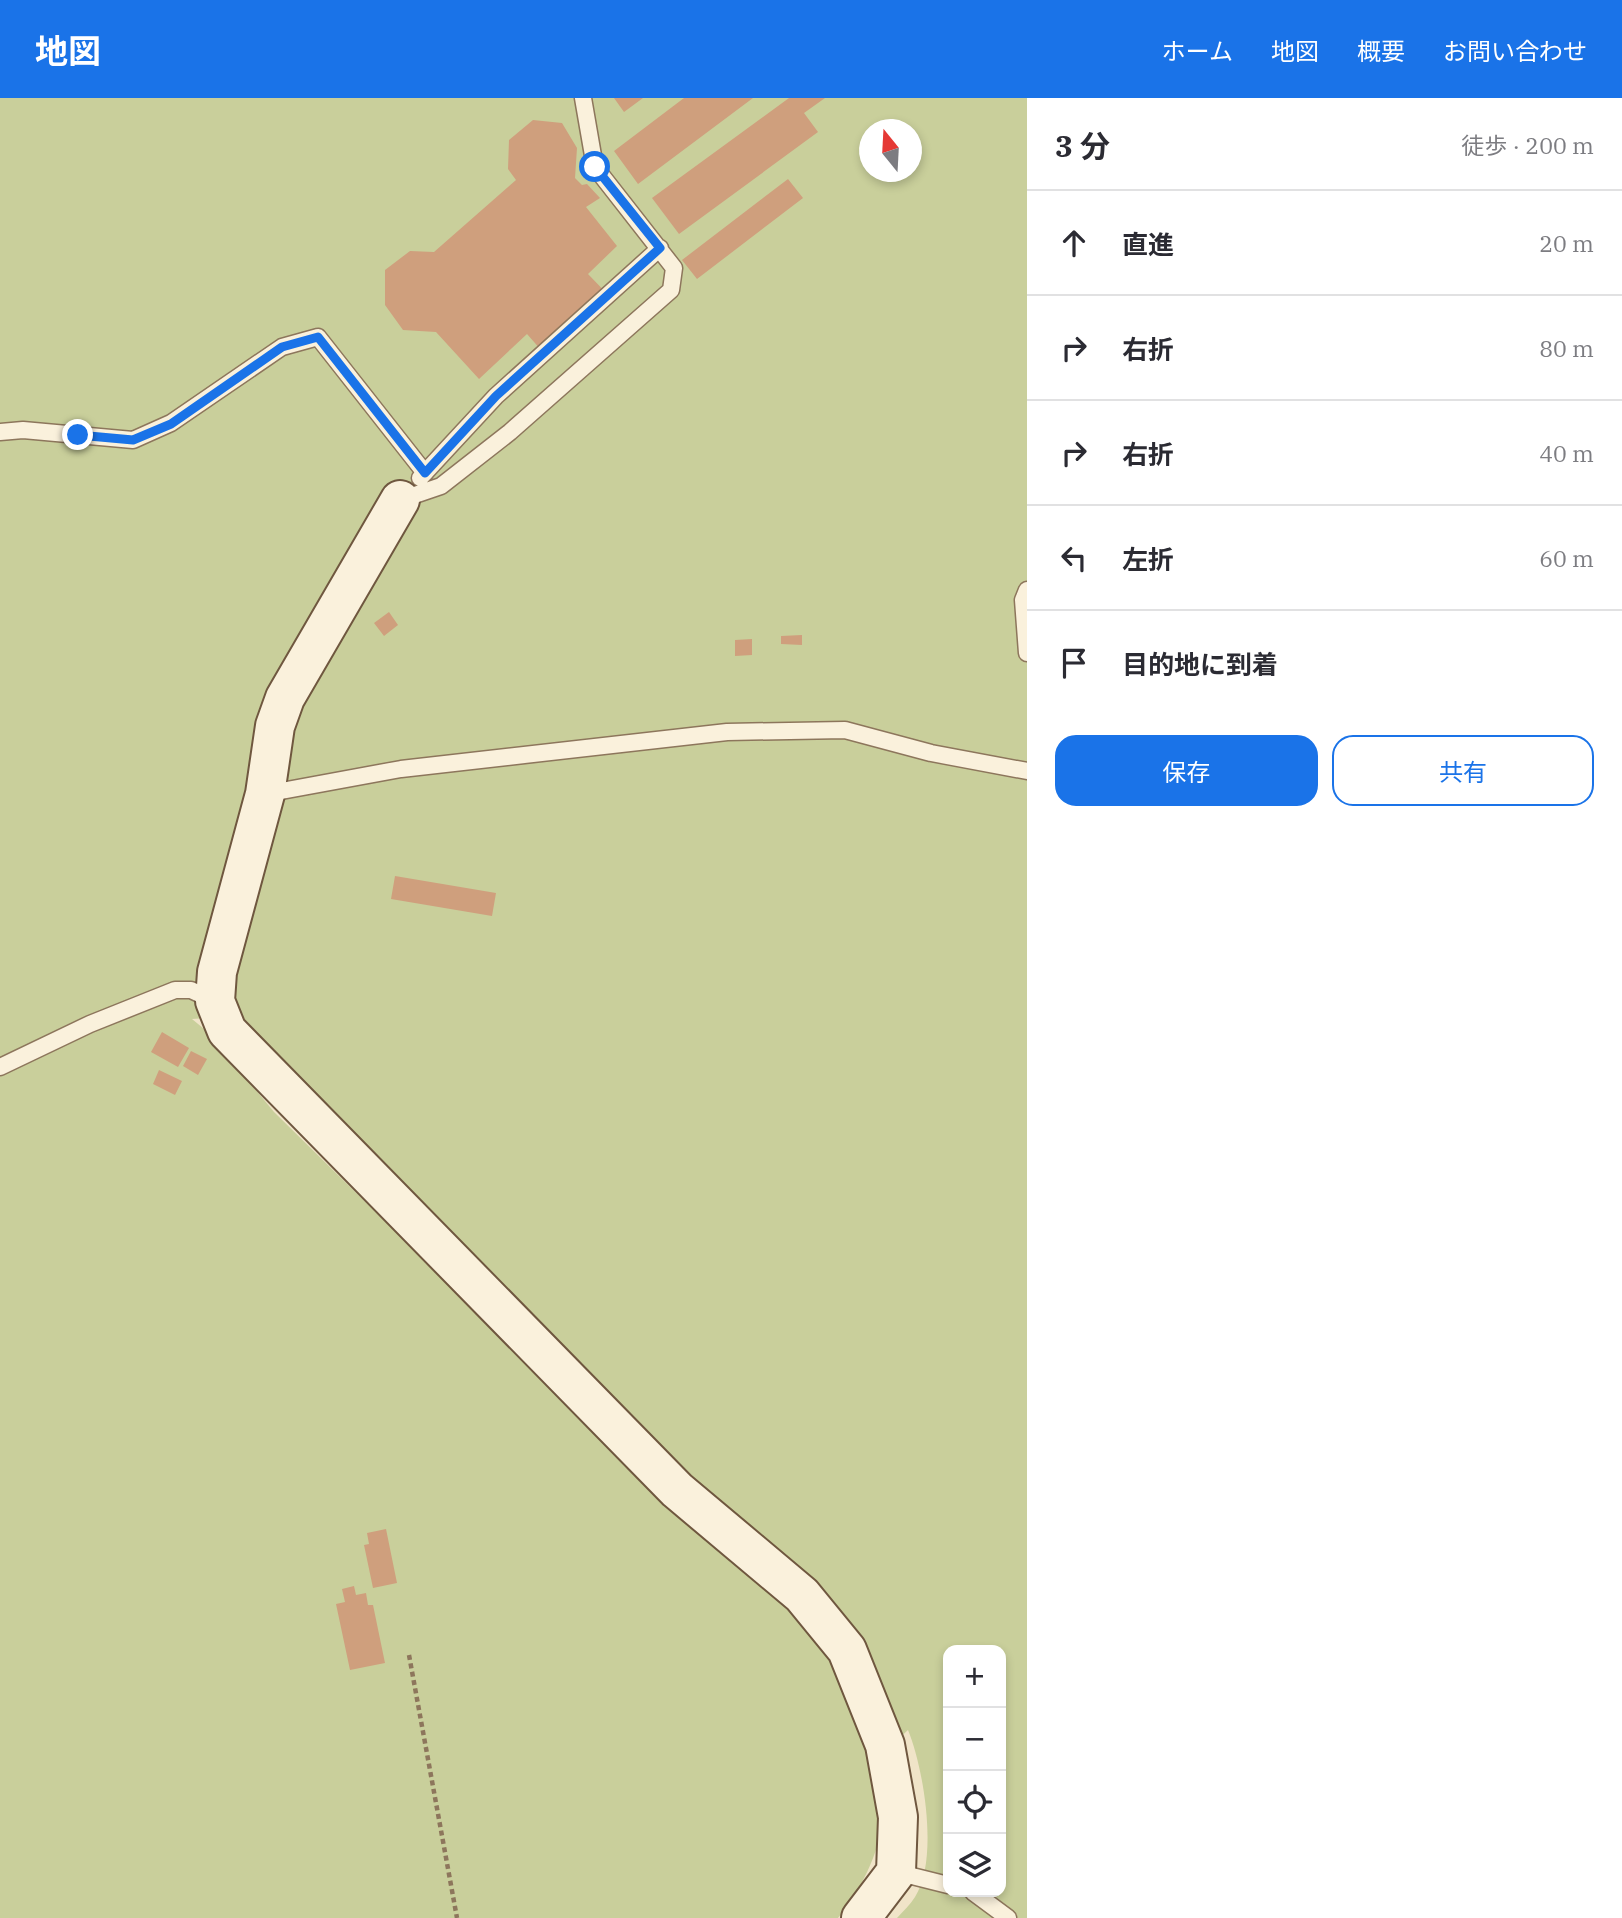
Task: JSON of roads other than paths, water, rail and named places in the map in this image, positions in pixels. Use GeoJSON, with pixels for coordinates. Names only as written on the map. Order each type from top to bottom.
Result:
{"type":"FeatureCollection","features":[{"type":"Feature","properties":{"kind":"street"},"geometry":{"type":"LineString","coordinates":[[413,486],[285,698],[275,726],[265,794],[217,972],[215,1001],[228,1031],[677,1490],[802,1595],[847,1650],[885,1745],[898,1817],[896,1872],[861,1918]]}},
{"type":"Feature","properties":{"kind":"lane"},"geometry":{"type":"LineString","coordinates":[[413,486],[441,486],[461,471],[510,432],[671,290],[674,268],[595,167],[583,98]]}},
{"type":"Feature","properties":{"kind":"lane"},"geometry":{"type":"LineString","coordinates":[[413,486],[496,396],[660,248]]}},
{"type":"Feature","properties":{"kind":"lane"},"geometry":{"type":"LineString","coordinates":[[0,432],[23,430],[133,440],[171,424],[282,347],[318,337],[413,486]]}},
{"type":"Feature","properties":{"kind":"lane"},"geometry":{"type":"LineString","coordinates":[[1027,590],[1023,600],[1027,653]]}},
{"type":"Feature","properties":{"kind":"lane"},"geometry":{"type":"LineString","coordinates":[[265,794],[401,769],[727,732],[845,730],[930,753],[1027,771]]}},
{"type":"Feature","properties":{"kind":"lane"},"geometry":{"type":"LineString","coordinates":[[0,1067],[89,1024],[175,990],[191,990],[215,1001]]}},
{"type":"Feature","properties":{"kind":"lane"},"geometry":{"type":"LineString","coordinates":[[896,1872],[943,1884]]}},
{"type":"Feature","properties":{"kind":"lane"},"geometry":{"type":"LineString","coordinates":[[980,1897],[1008,1918]]}}]}
